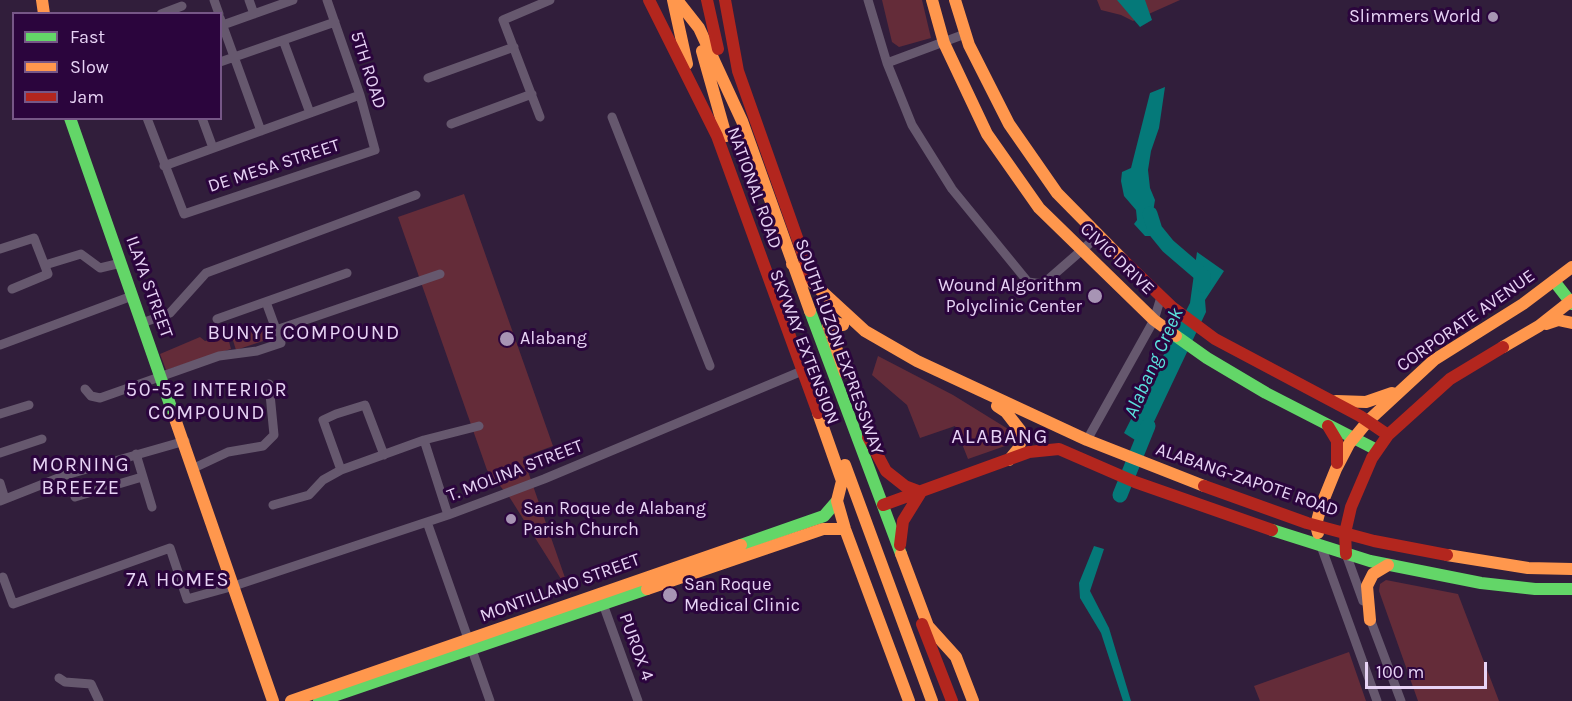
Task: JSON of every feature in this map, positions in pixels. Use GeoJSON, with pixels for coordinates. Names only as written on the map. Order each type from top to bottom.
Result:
{"type":"FeatureCollection","features":[{"type":"Feature","properties":{"kind":"main road","name":"NATIONAL ROAD"},"geometry":{"type":"LineString","coordinates":[[649,0],[717,136],[842,481],[851,496],[906,646],[916,649],[923,646],[929,639],[928,626],[792,264],[742,121],[699,28],[681,2]]}},
{"type":"Feature","properties":{"kind":"main road","name":"SOUTH LUZON EXPRESSWAY"},"geometry":{"type":"LineString","coordinates":[[708,0],[712,26],[739,125],[952,701]]}},
{"type":"Feature","properties":{"kind":"main road"},"geometry":{"type":"LineString","coordinates":[[723,0],[728,63],[742,121]]}},
{"type":"Feature","properties":{"kind":"main road","name":"SKYWAY EXTENSION"},"geometry":{"type":"LineString","coordinates":[[723,0],[738,71],[898,524],[965,701]]}},
{"type":"Feature","properties":{"kind":"main road","name":"CIVIC DRIVE"},"geometry":{"type":"LineString","coordinates":[[932,0],[945,43],[972,106],[1009,167],[1039,207],[1081,251],[1154,320],[1207,358],[1266,393],[1377,450]]}},
{"type":"Feature","properties":{"kind":"main road","name":"CIVIC DRIVE"},"geometry":{"type":"LineString","coordinates":[[955,0],[965,34],[995,99],[1028,155],[1057,193],[1098,236],[1173,308],[1215,339],[1329,399],[1388,435]]}},
{"type":"Feature","properties":{"kind":"main road"},"geometry":{"type":"LineString","coordinates":[[660,21],[681,2]]}},
{"type":"Feature","properties":{"kind":"main road","name":"SOUTH LUZON EXPRESSWAY"},"geometry":{"type":"LineString","coordinates":[[681,2],[696,27],[721,122],[742,183],[933,701]]}},
{"type":"Feature","properties":{"kind":"main road","name":"SKYWAY EXTENSION"},"geometry":{"type":"LineString","coordinates":[[681,2],[689,72],[720,174],[917,701]]}},
{"type":"Feature","properties":{"kind":"main road","name":"ILAYA STREET"},"geometry":{"type":"LineString","coordinates":[[71,120],[185,441],[273,701]]}},
{"type":"Feature","properties":{"kind":"main road"},"geometry":{"type":"LineString","coordinates":[[717,136],[730,127],[739,132],[751,148]]}},
{"type":"Feature","properties":{"kind":"main road","name":"ALABANG-ZAPOTE ROAD"},"geometry":{"type":"LineString","coordinates":[[792,264],[865,331]]}},
{"type":"Feature","properties":{"kind":"main road","name":"CORPORATE AVENUE"},"geometry":{"type":"LineString","coordinates":[[1316,525],[1336,469],[1354,438],[1368,421],[1434,360],[1572,267]]}},
{"type":"Feature","properties":{"kind":"main road"},"geometry":{"type":"LineString","coordinates":[[1346,554],[1345,533],[1357,491],[1377,450],[1388,435],[1450,379],[1539,326],[1571,302],[1554,281]]}},
{"type":"Feature","properties":{"kind":"main road","name":"ALABANG-ZAPOTE ROAD"},"geometry":{"type":"LineString","coordinates":[[807,301],[843,325],[865,331],[967,386],[1087,440],[1316,525],[1431,554],[1528,568],[1572,569]]}},
{"type":"Feature","properties":{"kind":"main road"},"geometry":{"type":"LineString","coordinates":[[1539,326],[1558,320],[1572,323]]}},
{"type":"Feature","properties":{"kind":"main road"},"geometry":{"type":"LineString","coordinates":[[843,325],[833,322],[828,325],[872,447],[886,471],[905,486],[921,492]]}},
{"type":"Feature","properties":{"kind":"main road"},"geometry":{"type":"LineString","coordinates":[[1329,399],[1366,402],[1387,395],[1406,384]]}},
{"type":"Feature","properties":{"kind":"main road"},"geometry":{"type":"LineString","coordinates":[[967,386],[1006,412],[1020,430],[1022,438],[1018,449],[1009,460]]}},
{"type":"Feature","properties":{"kind":"main road"},"geometry":{"type":"LineString","coordinates":[[1325,423],[1337,441],[1336,469]]}},
{"type":"Feature","properties":{"kind":"main road"},"geometry":{"type":"LineString","coordinates":[[883,505],[1040,449],[1059,449],[1135,482],[1346,554],[1388,565],[1481,583],[1534,589],[1572,589]]}},
{"type":"Feature","properties":{"kind":"main road"},"geometry":{"type":"LineString","coordinates":[[826,522],[837,501],[842,481]]}},
{"type":"Feature","properties":{"kind":"main road"},"geometry":{"type":"LineString","coordinates":[[901,553],[899,538],[903,521],[921,492]]}},
{"type":"Feature","properties":{"kind":"main road"},"geometry":{"type":"LineString","coordinates":[[837,501],[845,530],[909,701]]}},
{"type":"Feature","properties":{"kind":"main road","name":"MONTILLANO STREET"},"geometry":{"type":"LineString","coordinates":[[319,701],[582,605],[597,602],[826,522],[845,530]]}},
{"type":"Feature","properties":{"kind":"main road"},"geometry":{"type":"LineString","coordinates":[[1316,525],[1321,546]]}},
{"type":"Feature","properties":{"kind":"main road"},"geometry":{"type":"LineString","coordinates":[[1370,620],[1367,586],[1373,574],[1388,565]]}},
{"type":"Feature","properties":{"kind":"main road","name":"NATIONAL ROAD"},"geometry":{"type":"LineString","coordinates":[[928,626],[956,657]]}},
{"type":"Feature","properties":{"kind":"main road","name":"MONTILLANO STREET"},"geometry":{"type":"LineString","coordinates":[[291,701],[302,695],[469,645]]}},
{"type":"Feature","properties":{"kind":"main road"},"geometry":{"type":"LineString","coordinates":[[933,701],[948,688],[956,657]]}},
{"type":"Feature","properties":{"kind":"main road"},"geometry":{"type":"LineString","coordinates":[[956,657],[973,701]]}},
{"type":"Feature","properties":{"kind":"street"},"geometry":{"type":"LineString","coordinates":[[249,0],[254,14]]}},
{"type":"Feature","properties":{"kind":"street"},"geometry":{"type":"LineString","coordinates":[[222,23],[254,14],[278,2],[293,0]]}},
{"type":"Feature","properties":{"kind":"street","name":"5TH ROAD"},"geometry":{"type":"LineString","coordinates":[[327,0],[360,95],[375,150]]}},
{"type":"Feature","properties":{"kind":"street"},"geometry":{"type":"LineString","coordinates":[[540,117],[503,20],[550,0]]}},
{"type":"Feature","properties":{"kind":"street"},"geometry":{"type":"LineString","coordinates":[[868,0],[888,63],[912,125],[952,189],[1028,282],[1035,285],[1043,284],[1098,236]]}},
{"type":"Feature","properties":{"kind":"street"},"geometry":{"type":"LineString","coordinates":[[167,12],[182,7]]}},
{"type":"Feature","properties":{"kind":"street"},"geometry":{"type":"LineString","coordinates":[[222,61],[335,22]]}},
{"type":"Feature","properties":{"kind":"street"},"geometry":{"type":"LineString","coordinates":[[222,25],[261,131]]}},
{"type":"Feature","properties":{"kind":"street"},"geometry":{"type":"LineString","coordinates":[[888,63],[965,34]]}},
{"type":"Feature","properties":{"kind":"street"},"geometry":{"type":"LineString","coordinates":[[283,40],[310,114]]}},
{"type":"Feature","properties":{"kind":"street"},"geometry":{"type":"LineString","coordinates":[[428,78],[514,47]]}},
{"type":"Feature","properties":{"kind":"street"},"geometry":{"type":"LineString","coordinates":[[451,124],[532,94]]}},
{"type":"Feature","properties":{"kind":"street"},"geometry":{"type":"LineString","coordinates":[[148,120],[164,166],[360,95]]}},
{"type":"Feature","properties":{"kind":"street"},"geometry":{"type":"LineString","coordinates":[[612,117],[710,366]]}},
{"type":"Feature","properties":{"kind":"street"},"geometry":{"type":"LineString","coordinates":[[203,120],[213,148]]}},
{"type":"Feature","properties":{"kind":"street","name":"DE MESA STREET"},"geometry":{"type":"LineString","coordinates":[[164,166],[184,214],[375,150]]}},
{"type":"Feature","properties":{"kind":"street"},"geometry":{"type":"LineString","coordinates":[[142,323],[170,313],[206,273],[416,195]]}},
{"type":"Feature","properties":{"kind":"street"},"geometry":{"type":"LineString","coordinates":[[0,249],[34,238],[48,274],[12,289]]}},
{"type":"Feature","properties":{"kind":"street"},"geometry":{"type":"LineString","coordinates":[[45,265],[81,254],[100,268],[121,263]]}},
{"type":"Feature","properties":{"kind":"street"},"geometry":{"type":"LineString","coordinates":[[217,319],[347,273]]}},
{"type":"Feature","properties":{"kind":"street"},"geometry":{"type":"LineString","coordinates":[[276,330],[440,274]]}},
{"type":"Feature","properties":{"kind":"street"},"geometry":{"type":"LineString","coordinates":[[0,345],[132,296]]}},
{"type":"Feature","properties":{"kind":"street"},"geometry":{"type":"LineString","coordinates":[[1087,440],[1154,320],[1161,297]]}},
{"type":"Feature","properties":{"kind":"street"},"geometry":{"type":"LineString","coordinates":[[85,389],[96,399],[219,356],[281,344],[267,302]]}},
{"type":"Feature","properties":{"kind":"street"},"geometry":{"type":"LineString","coordinates":[[0,340],[13,335],[20,338]]}},
{"type":"Feature","properties":{"kind":"street","name":"T. MOLINA STREET"},"geometry":{"type":"LineString","coordinates":[[3,577],[13,604],[170,548],[187,599],[234,586],[448,515],[544,479],[802,371]]}},
{"type":"Feature","properties":{"kind":"street"},"geometry":{"type":"LineString","coordinates":[[194,468],[228,452],[263,446],[274,435],[269,384]]}},
{"type":"Feature","properties":{"kind":"street"},"geometry":{"type":"LineString","coordinates":[[0,414],[29,405]]}},
{"type":"Feature","properties":{"kind":"street"},"geometry":{"type":"LineString","coordinates":[[341,470],[323,420],[336,414],[365,405],[384,455]]}},
{"type":"Feature","properties":{"kind":"street"},"geometry":{"type":"LineString","coordinates":[[273,505],[309,495],[323,480],[341,470],[424,440],[479,426]]}},
{"type":"Feature","properties":{"kind":"street"},"geometry":{"type":"LineString","coordinates":[[0,453],[42,439]]}},
{"type":"Feature","properties":{"kind":"street"},"geometry":{"type":"LineString","coordinates":[[424,440],[448,515]]}},
{"type":"Feature","properties":{"kind":"street"},"geometry":{"type":"LineString","coordinates":[[0,483],[3,500],[66,475],[185,441]]}},
{"type":"Feature","properties":{"kind":"street"},"geometry":{"type":"LineString","coordinates":[[136,454],[152,507]]}},
{"type":"Feature","properties":{"kind":"street"},"geometry":{"type":"LineString","coordinates":[[75,497],[142,477]]}},
{"type":"Feature","properties":{"kind":"street"},"geometry":{"type":"LineString","coordinates":[[427,522],[490,701]]}},
{"type":"Feature","properties":{"kind":"street"},"geometry":{"type":"LineString","coordinates":[[1321,546],[1377,701]]}},
{"type":"Feature","properties":{"kind":"street"},"geometry":{"type":"LineString","coordinates":[[1346,554],[1401,701]]}},
{"type":"Feature","properties":{"kind":"street","name":"PUROX 4"},"geometry":{"type":"LineString","coordinates":[[597,602],[638,701]]}},
{"type":"Feature","properties":{"kind":"street"},"geometry":{"type":"LineString","coordinates":[[59,678],[65,682],[91,684],[99,701]]}},
{"type":"Feature","properties":{"kind":"shaded area"},"geometry":{"type":"Polygon","coordinates":[[[882,0],[922,0],[931,38],[899,47],[892,42],[882,0]]]}},
{"type":"Feature","properties":{"kind":"shaded area"},"geometry":{"type":"Polygon","coordinates":[[[1097,0],[1180,0],[1133,21],[1101,10],[1097,0]]]}},
{"type":"Feature","properties":{"kind":"shaded area"},"geometry":{"type":"Polygon","coordinates":[[[1117,0],[1145,0],[1152,20],[1140,27],[1117,0]]]}},
{"type":"Feature","properties":{"kind":"shaded area"},"geometry":{"type":"Polygon","coordinates":[[[1165,87],[1159,128],[1151,151],[1148,170],[1150,188],[1155,200],[1153,212],[1158,225],[1153,236],[1145,236],[1134,224],[1137,220],[1136,210],[1124,196],[1122,172],[1131,168],[1150,93],[1165,87]]]}},
{"type":"Feature","properties":{"kind":"shaded area"},"geometry":{"type":"Polygon","coordinates":[[[464,194],[553,446],[523,457],[571,595],[510,498],[487,470],[398,217],[464,194]]]}},
{"type":"Feature","properties":{"kind":"shaded area"},"geometry":{"type":"Polygon","coordinates":[[[1197,252],[1224,271],[1205,300],[1206,312],[1143,445],[1124,433],[1190,303],[1197,252]]]}},
{"type":"Feature","properties":{"kind":"shaded area"},"geometry":{"type":"Polygon","coordinates":[[[264,324],[269,339],[236,350],[231,334],[264,324]]]}},
{"type":"Feature","properties":{"kind":"shaded area"},"geometry":{"type":"Polygon","coordinates":[[[227,334],[231,349],[166,370],[160,354],[200,337],[205,341],[227,334]]]}},
{"type":"Feature","properties":{"kind":"shaded area"},"geometry":{"type":"Polygon","coordinates":[[[878,356],[953,395],[1008,429],[1008,445],[968,459],[955,426],[920,438],[907,405],[872,375],[878,356]]]}},
{"type":"Feature","properties":{"kind":"shaded area"},"geometry":{"type":"Polygon","coordinates":[[[1094,546],[1104,549],[1090,591],[1109,628],[1131,701],[1123,701],[1101,633],[1080,598],[1079,583],[1094,546]]]}},
{"type":"Feature","properties":{"kind":"shaded area"},"geometry":{"type":"Polygon","coordinates":[[[1386,580],[1458,594],[1499,701],[1418,701],[1379,591],[1380,584],[1386,580]]]}},
{"type":"Feature","properties":{"kind":"shaded area"},"geometry":{"type":"Polygon","coordinates":[[[1349,652],[1366,701],[1260,701],[1254,686],[1349,652]]]}},
{"type":"Feature","properties":{"kind":"waterway","name":"Alabang Creek"},"geometry":{"type":"LineString","coordinates":[[1150,214],[1155,230],[1168,246],[1203,276],[1203,285]]}},
{"type":"Feature","properties":{"kind":"waterway","name":"Alabang Creek"},"geometry":{"type":"LineString","coordinates":[[1120,495],[1148,426]]}},
{"type":"Feature","properties":{"kind":"traffic: fast"},"geometry":{"type":"LineString","coordinates":[[71,120],[174,416]]}},
{"type":"Feature","properties":{"kind":"traffic: fast"},"geometry":{"type":"LineString","coordinates":[[1554,281],[1572,304]]}},
{"type":"Feature","properties":{"kind":"traffic: fast"},"geometry":{"type":"LineString","coordinates":[[810,311],[901,554]]}},
{"type":"Feature","properties":{"kind":"traffic: fast"},"geometry":{"type":"LineString","coordinates":[[1176,336],[1207,358],[1266,393],[1377,450]]}},
{"type":"Feature","properties":{"kind":"traffic: fast"},"geometry":{"type":"LineString","coordinates":[[741,545],[824,516],[837,501]]}},
{"type":"Feature","properties":{"kind":"traffic: fast"},"geometry":{"type":"LineString","coordinates":[[1272,530],[1370,561],[1481,583],[1535,589],[1572,589]]}},
{"type":"Feature","properties":{"kind":"traffic: fast"},"geometry":{"type":"LineString","coordinates":[[319,701],[647,589]]}},
{"type":"Feature","properties":{"kind":"traffic: slow"},"geometry":{"type":"LineString","coordinates":[[42,0],[44,12]]}},
{"type":"Feature","properties":{"kind":"traffic: slow"},"geometry":{"type":"LineString","coordinates":[[673,0],[687,64]]}},
{"type":"Feature","properties":{"kind":"traffic: slow"},"geometry":{"type":"LineString","coordinates":[[677,0],[699,28],[742,121],[810,311]]}},
{"type":"Feature","properties":{"kind":"traffic: slow"},"geometry":{"type":"LineString","coordinates":[[932,0],[944,43],[987,134],[1039,208],[1154,320],[1176,336]]}},
{"type":"Feature","properties":{"kind":"traffic: slow"},"geometry":{"type":"LineString","coordinates":[[955,0],[969,45],[1009,124],[1057,193],[1123,260]]}},
{"type":"Feature","properties":{"kind":"traffic: slow"},"geometry":{"type":"LineString","coordinates":[[702,51],[726,136]]}},
{"type":"Feature","properties":{"kind":"traffic: slow"},"geometry":{"type":"LineString","coordinates":[[792,264],[865,331],[917,361],[1087,440],[1204,486]]}},
{"type":"Feature","properties":{"kind":"traffic: slow"},"geometry":{"type":"LineString","coordinates":[[1318,533],[1316,525],[1321,506],[1336,469],[1349,444],[1368,421],[1434,360],[1523,304],[1572,267]]}},
{"type":"Feature","properties":{"kind":"traffic: slow"},"geometry":{"type":"LineString","coordinates":[[1503,347],[1539,326],[1572,300]]}},
{"type":"Feature","properties":{"kind":"traffic: slow"},"geometry":{"type":"LineString","coordinates":[[1546,324],[1558,320],[1572,323]]}},
{"type":"Feature","properties":{"kind":"traffic: slow"},"geometry":{"type":"LineString","coordinates":[[843,325],[833,322],[828,325],[845,373]]}},
{"type":"Feature","properties":{"kind":"traffic: slow"},"geometry":{"type":"LineString","coordinates":[[1336,401],[1366,402],[1392,393]]}},
{"type":"Feature","properties":{"kind":"traffic: slow"},"geometry":{"type":"LineString","coordinates":[[997,406],[1006,412],[1020,430],[1022,438],[1018,449],[1009,460]]}},
{"type":"Feature","properties":{"kind":"traffic: slow"},"geometry":{"type":"LineString","coordinates":[[818,413],[842,481],[837,501],[845,529],[909,701]]}},
{"type":"Feature","properties":{"kind":"traffic: slow"},"geometry":{"type":"LineString","coordinates":[[174,416],[273,701]]}},
{"type":"Feature","properties":{"kind":"traffic: slow"},"geometry":{"type":"LineString","coordinates":[[845,465],[932,701]]}},
{"type":"Feature","properties":{"kind":"traffic: slow"},"geometry":{"type":"LineString","coordinates":[[647,589],[823,529],[845,529]]}},
{"type":"Feature","properties":{"kind":"traffic: slow"},"geometry":{"type":"LineString","coordinates":[[291,701],[741,545]]}},
{"type":"Feature","properties":{"kind":"traffic: slow"},"geometry":{"type":"LineString","coordinates":[[901,554],[928,626],[956,657],[973,701]]}},
{"type":"Feature","properties":{"kind":"traffic: slow"},"geometry":{"type":"LineString","coordinates":[[1447,555],[1528,568],[1572,569]]}},
{"type":"Feature","properties":{"kind":"traffic: slow"},"geometry":{"type":"LineString","coordinates":[[1370,620],[1367,586],[1373,574],[1388,565]]}},
{"type":"Feature","properties":{"kind":"traffic: jam"},"geometry":{"type":"LineString","coordinates":[[649,0],[717,136],[818,413]]}},
{"type":"Feature","properties":{"kind":"traffic: jam"},"geometry":{"type":"LineString","coordinates":[[707,0],[718,49]]}},
{"type":"Feature","properties":{"kind":"traffic: jam"},"geometry":{"type":"LineString","coordinates":[[725,0],[738,71],[812,280]]}},
{"type":"Feature","properties":{"kind":"traffic: jam"},"geometry":{"type":"LineString","coordinates":[[1123,260],[1172,307],[1215,339],[1360,416],[1388,435]]}},
{"type":"Feature","properties":{"kind":"traffic: jam"},"geometry":{"type":"LineString","coordinates":[[1346,554],[1345,533],[1351,507],[1372,458],[1388,435],[1450,379],[1503,347]]}},
{"type":"Feature","properties":{"kind":"traffic: jam"},"geometry":{"type":"LineString","coordinates":[[1328,426],[1337,441],[1337,463]]}},
{"type":"Feature","properties":{"kind":"traffic: jam"},"geometry":{"type":"LineString","coordinates":[[868,437],[886,471],[905,486],[921,492]]}},
{"type":"Feature","properties":{"kind":"traffic: jam"},"geometry":{"type":"LineString","coordinates":[[883,505],[1029,452],[1059,449],[1135,482],[1272,530]]}},
{"type":"Feature","properties":{"kind":"traffic: jam"},"geometry":{"type":"LineString","coordinates":[[1204,486],[1307,523],[1374,541],[1447,555]]}},
{"type":"Feature","properties":{"kind":"traffic: jam"},"geometry":{"type":"LineString","coordinates":[[900,545],[903,521],[921,492]]}},
{"type":"Feature","properties":{"kind":"traffic: jam"},"geometry":{"type":"LineString","coordinates":[[922,624],[952,701]]}},
{"type":"Feature","properties":{"kind":"place","name":"Slimmers World"},"geometry":{"type":"Point","coordinates":[1493,17]}},
{"type":"Feature","properties":{"kind":"place","name":"Wound Algorithm Polyclinic Center"},"geometry":{"type":"Point","coordinates":[1095,296]}},
{"type":"Feature","properties":{"kind":"place","name":"Alabang"},"geometry":{"type":"Point","coordinates":[507,339]}},
{"type":"Feature","properties":{"kind":"place","name":"San Roque de Alabang Parish Church"},"geometry":{"type":"Point","coordinates":[511,519]}},
{"type":"Feature","properties":{"kind":"place","name":"San Roque Medical Clinic"},"geometry":{"type":"Point","coordinates":[670,595]}},
{"type":"Feature","properties":{"kind":"district","name":"BUNYE COMPOUND"},"geometry":{"type":"Point","coordinates":[304,333]}},
{"type":"Feature","properties":{"kind":"district","name":"50-52 INTERIOR COMPOUND"},"geometry":{"type":"Point","coordinates":[207,402]}},
{"type":"Feature","properties":{"kind":"district","name":"ALABANG"},"geometry":{"type":"Point","coordinates":[1000,437]}},
{"type":"Feature","properties":{"kind":"district","name":"MORNING BREEZE"},"geometry":{"type":"Point","coordinates":[81,476]}},
{"type":"Feature","properties":{"kind":"district","name":"7A HOMES"},"geometry":{"type":"Point","coordinates":[178,580]}}]}
